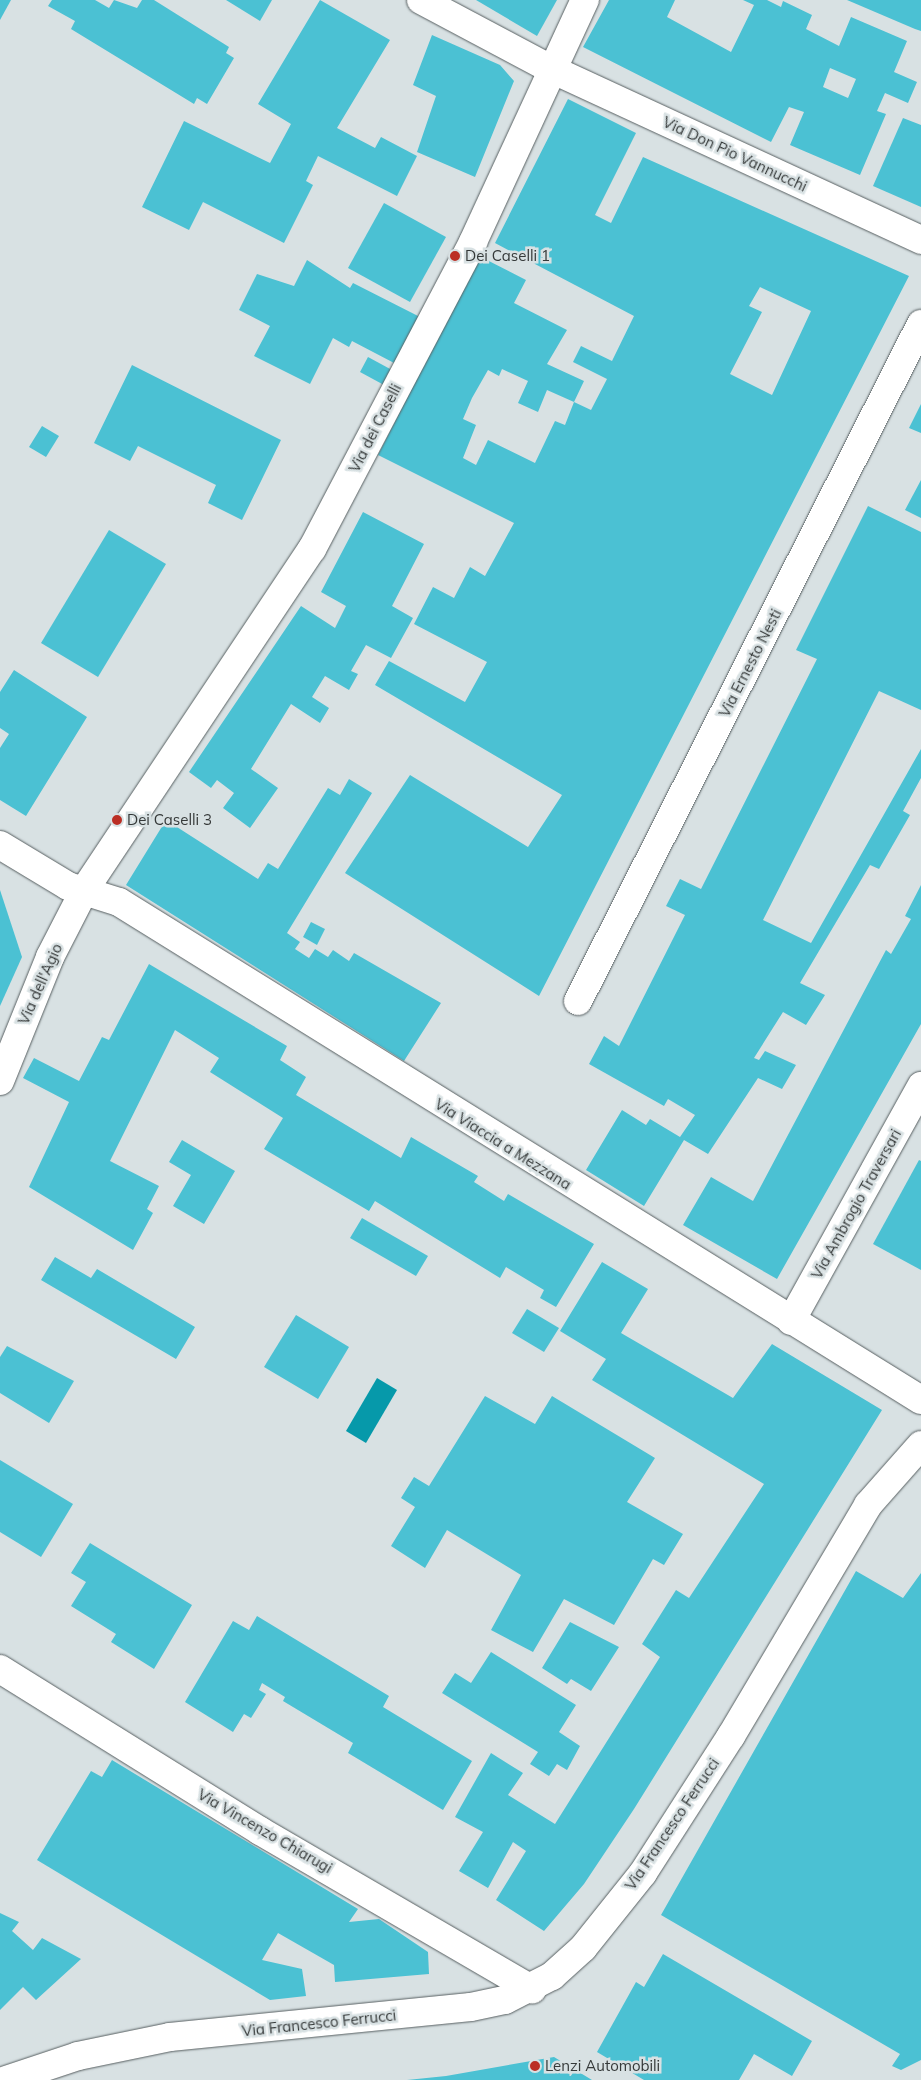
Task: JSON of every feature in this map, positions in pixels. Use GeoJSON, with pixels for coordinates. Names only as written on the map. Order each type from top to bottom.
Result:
{"type":"FeatureCollection","features":[{"type":"Feature","properties":{"kind":"street"},"geometry":{"type":"LineString","coordinates":[[421,0],[549,68]]}},
{"type":"Feature","properties":{"kind":"street","name":"Via dei Caselli"},"geometry":{"type":"LineString","coordinates":[[85,889],[312,549],[473,242],[549,68],[585,0]]}},
{"type":"Feature","properties":{"kind":"street","name":"Via Don Pio Vannucchi"},"geometry":{"type":"LineString","coordinates":[[549,68],[921,240]]}},
{"type":"Feature","properties":{"kind":"street","name":"Via Ernesto Nesti"},"geometry":{"type":"LineString","coordinates":[[578,1001],[921,324]]}},
{"type":"Feature","properties":{"kind":"street","name":"Via Viaccia a Mezzana"},"geometry":{"type":"LineString","coordinates":[[0,845],[68,886],[85,889],[119,902],[921,1400]]}},
{"type":"Feature","properties":{"kind":"street","name":"Via dell'Agio"},"geometry":{"type":"LineString","coordinates":[[0,1081],[50,957],[85,889]]}},
{"type":"Feature","properties":{"kind":"street","name":"Via Ambrogio Traversari"},"geometry":{"type":"LineString","coordinates":[[791,1321],[921,1086]]}},
{"type":"Feature","properties":{"kind":"street","name":"Via Francesco Ferrucci"},"geometry":{"type":"LineString","coordinates":[[6,2080],[78,2056],[170,2037],[471,2007],[532,1989],[583,1948],[643,1873],[731,1736],[868,1505],[921,1445]]}},
{"type":"Feature","properties":{"kind":"street","name":"Via Vincenzo Chiarugi"},"geometry":{"type":"LineString","coordinates":[[0,1669],[260,1830],[532,1989]]}},
{"type":"Feature","properties":{"kind":"water"},"geometry":{"type":"Polygon","coordinates":[[[377,1378],[397,1390],[366,1443],[346,1431],[377,1378]]]}},
{"type":"Feature","properties":{"kind":"building"},"geometry":{"type":"Polygon","coordinates":[[[0,0],[11,0],[0,20],[0,0]]]}},
{"type":"Feature","properties":{"kind":"building"},"geometry":{"type":"Polygon","coordinates":[[[52,0],[95,0],[109,8],[114,0],[137,8],[142,0],[154,0],[229,47],[226,53],[234,58],[207,104],[197,98],[194,104],[71,29],[75,21],[48,6],[52,0]]]}},
{"type":"Feature","properties":{"kind":"building"},"geometry":{"type":"Polygon","coordinates":[[[226,0],[272,0],[260,21],[226,0]]]}},
{"type":"Feature","properties":{"kind":"building"},"geometry":{"type":"Polygon","coordinates":[[[320,0],[390,40],[337,128],[375,148],[381,137],[417,156],[397,196],[318,156],[306,181],[313,185],[284,243],[203,202],[189,230],[142,207],[184,121],[270,163],[291,124],[258,104],[320,0]]]}},
{"type":"Feature","properties":{"kind":"building"},"geometry":{"type":"Polygon","coordinates":[[[476,0],[557,0],[537,36],[476,0]]]}},
{"type":"Feature","properties":{"kind":"building"},"geometry":{"type":"Polygon","coordinates":[[[609,0],[675,0],[667,17],[731,52],[754,5],[743,0],[767,0],[781,7],[783,1],[812,15],[806,29],[839,46],[851,17],[907,41],[894,72],[917,82],[908,103],[885,93],[877,111],[886,114],[860,175],[790,145],[804,112],[789,107],[771,142],[583,47],[609,0]],[[830,68],[823,87],[848,98],[856,79],[830,68]]]}},
{"type":"Feature","properties":{"kind":"building"},"geometry":{"type":"Polygon","coordinates":[[[847,0],[921,0],[921,31],[915,29],[847,0]]]}},
{"type":"Feature","properties":{"kind":"building"},"geometry":{"type":"Polygon","coordinates":[[[432,35],[500,65],[514,81],[475,177],[417,152],[436,96],[413,85],[432,35]]]}},
{"type":"Feature","properties":{"kind":"building"},"geometry":{"type":"Polygon","coordinates":[[[568,99],[636,133],[595,215],[611,223],[643,157],[909,276],[539,996],[345,873],[410,775],[528,847],[562,795],[375,685],[389,661],[465,702],[487,662],[414,624],[433,587],[454,598],[470,567],[485,576],[514,523],[378,455],[479,256],[526,280],[514,303],[567,330],[547,364],[584,381],[574,402],[591,410],[607,379],[573,362],[581,346],[612,361],[634,316],[495,243],[568,99]],[[760,287],[749,306],[762,312],[730,374],[772,395],[811,311],[760,287]],[[502,369],[499,376],[488,370],[472,398],[463,419],[476,425],[463,458],[476,465],[488,440],[535,463],[555,421],[565,425],[574,402],[547,390],[538,412],[518,403],[528,381],[502,369]]]}},
{"type":"Feature","properties":{"kind":"building"},"geometry":{"type":"Polygon","coordinates":[[[903,118],[921,125],[921,207],[873,186],[903,118]]]}},
{"type":"Feature","properties":{"kind":"building"},"geometry":{"type":"Polygon","coordinates":[[[384,203],[446,237],[410,302],[348,268],[384,203]]]}},
{"type":"Feature","properties":{"kind":"building"},"geometry":{"type":"Polygon","coordinates":[[[307,260],[350,288],[353,283],[420,317],[396,364],[352,341],[349,347],[333,338],[310,384],[254,356],[270,326],[239,310],[257,274],[294,286],[307,260]]]}},
{"type":"Feature","properties":{"kind":"building"},"geometry":{"type":"Polygon","coordinates":[[[368,357],[392,370],[384,385],[360,372],[368,357]]]}},
{"type":"Feature","properties":{"kind":"building"},"geometry":{"type":"Polygon","coordinates":[[[132,365],[281,440],[242,520],[208,503],[216,485],[138,446],[130,461],[94,443],[132,365]]]}},
{"type":"Feature","properties":{"kind":"building"},"geometry":{"type":"Polygon","coordinates":[[[921,404],[921,433],[909,428],[921,404]]]}},
{"type":"Feature","properties":{"kind":"building"},"geometry":{"type":"Polygon","coordinates":[[[42,426],[59,436],[46,457],[29,447],[42,426]]]}},
{"type":"Feature","properties":{"kind":"building"},"geometry":{"type":"Polygon","coordinates":[[[921,480],[921,518],[905,510],[921,480]]]}},
{"type":"Feature","properties":{"kind":"building"},"geometry":{"type":"Polygon","coordinates":[[[868,506],[921,532],[921,710],[879,691],[763,920],[811,943],[921,749],[921,778],[903,811],[910,815],[879,869],[870,865],[800,983],[825,995],[806,1025],[783,1012],[754,1058],[759,1060],[765,1051],[796,1065],[782,1089],[758,1078],[708,1154],[684,1140],[644,1206],[586,1170],[622,1110],[646,1125],[650,1119],[680,1137],[695,1115],[668,1099],[664,1106],[589,1064],[604,1036],[619,1046],[685,915],[666,906],[680,879],[701,889],[817,659],[796,650],[868,506]]]}},
{"type":"Feature","properties":{"kind":"building"},"geometry":{"type":"Polygon","coordinates":[[[363,512],[424,544],[392,606],[413,618],[391,658],[366,645],[351,671],[358,674],[349,690],[325,676],[312,697],[329,708],[320,723],[291,704],[251,769],[278,788],[250,828],[223,808],[234,793],[217,780],[211,788],[189,772],[301,606],[335,628],[346,606],[321,592],[363,512]]]}},
{"type":"Feature","properties":{"kind":"building"},"geometry":{"type":"Polygon","coordinates":[[[109,530],[166,564],[98,677],[41,643],[109,530]]]}},
{"type":"Feature","properties":{"kind":"building"},"geometry":{"type":"Polygon","coordinates":[[[14,670],[87,717],[26,816],[0,800],[0,748],[9,734],[0,728],[0,692],[14,670]]]}},
{"type":"Feature","properties":{"kind":"building"},"geometry":{"type":"Polygon","coordinates":[[[349,779],[372,793],[287,933],[300,942],[295,949],[309,958],[315,949],[328,957],[333,950],[349,961],[354,953],[441,1003],[404,1061],[126,885],[166,820],[258,879],[268,863],[278,869],[328,788],[340,795],[349,779]]]}},
{"type":"Feature","properties":{"kind":"building"},"geometry":{"type":"Polygon","coordinates":[[[921,885],[921,1024],[777,1279],[683,1225],[711,1177],[753,1201],[886,950],[891,954],[911,919],[905,916],[921,885]]]}},
{"type":"Feature","properties":{"kind":"building"},"geometry":{"type":"Polygon","coordinates":[[[0,890],[22,957],[0,1006],[0,890]]]}},
{"type":"Feature","properties":{"kind":"building"},"geometry":{"type":"Polygon","coordinates":[[[311,922],[325,929],[317,945],[303,937],[311,922]]]}},
{"type":"Feature","properties":{"kind":"building"},"geometry":{"type":"Polygon","coordinates":[[[149,964],[287,1046],[280,1060],[306,1077],[296,1095],[401,1158],[411,1137],[478,1176],[474,1182],[504,1201],[508,1194],[594,1244],[556,1307],[540,1298],[544,1290],[506,1267],[500,1278],[375,1201],[369,1211],[264,1149],[283,1118],[210,1072],[219,1058],[175,1030],[110,1161],[159,1186],[147,1209],[153,1213],[133,1250],[29,1187],[69,1102],[23,1078],[34,1058],[79,1081],[102,1037],[109,1040],[149,964]]]}},
{"type":"Feature","properties":{"kind":"building"},"geometry":{"type":"Polygon","coordinates":[[[182,1140],[235,1171],[204,1224],[173,1206],[191,1175],[169,1162],[182,1140]]]}},
{"type":"Feature","properties":{"kind":"building"},"geometry":{"type":"Polygon","coordinates":[[[919,1160],[921,1161],[921,1270],[873,1244],[919,1160]]]}},
{"type":"Feature","properties":{"kind":"building"},"geometry":{"type":"Polygon","coordinates":[[[362,1218],[428,1256],[416,1276],[350,1238],[362,1218]]]}},
{"type":"Feature","properties":{"kind":"building"},"geometry":{"type":"Polygon","coordinates":[[[55,1257],[91,1278],[97,1269],[195,1327],[176,1359],[41,1280],[55,1257]]]}},
{"type":"Feature","properties":{"kind":"building"},"geometry":{"type":"Polygon","coordinates":[[[602,1262],[648,1289],[621,1333],[733,1398],[772,1344],[882,1410],[634,1809],[584,1884],[544,1931],[496,1900],[526,1851],[513,1842],[488,1888],[459,1871],[483,1832],[455,1817],[491,1753],[523,1773],[508,1795],[555,1824],[660,1657],[642,1644],[676,1590],[689,1598],[764,1484],[592,1380],[606,1359],[560,1331],[602,1262]]]}},
{"type":"Feature","properties":{"kind":"building"},"geometry":{"type":"Polygon","coordinates":[[[527,1309],[559,1328],[544,1352],[512,1333],[527,1309]]]}},
{"type":"Feature","properties":{"kind":"building"},"geometry":{"type":"Polygon","coordinates":[[[296,1315],[349,1347],[318,1399],[264,1367],[296,1315]]]}},
{"type":"Feature","properties":{"kind":"building"},"geometry":{"type":"Polygon","coordinates":[[[7,1346],[74,1381],[49,1423],[0,1393],[0,1357],[7,1346]]]}},
{"type":"Feature","properties":{"kind":"building"},"geometry":{"type":"Polygon","coordinates":[[[485,1396],[535,1424],[552,1396],[655,1458],[627,1502],[683,1534],[664,1565],[653,1559],[614,1625],[564,1599],[533,1652],[491,1630],[521,1575],[447,1530],[425,1568],[391,1546],[415,1507],[401,1498],[414,1477],[429,1486],[485,1396]]]}},
{"type":"Feature","properties":{"kind":"building"},"geometry":{"type":"Polygon","coordinates":[[[0,1460],[73,1504],[41,1557],[0,1532],[0,1460]]]}},
{"type":"Feature","properties":{"kind":"building"},"geometry":{"type":"Polygon","coordinates":[[[90,1543],[192,1605],[154,1669],[111,1642],[116,1634],[71,1606],[86,1582],[71,1573],[90,1543]]]}},
{"type":"Feature","properties":{"kind":"building"},"geometry":{"type":"Polygon","coordinates":[[[856,1571],[903,1598],[921,1573],[921,2060],[901,2070],[892,2066],[900,2054],[661,1915],[856,1571]]]}},
{"type":"Feature","properties":{"kind":"building"},"geometry":{"type":"Polygon","coordinates":[[[257,1616],[389,1696],[383,1707],[472,1761],[443,1810],[348,1753],[353,1743],[283,1701],[285,1697],[262,1683],[259,1690],[266,1694],[251,1718],[244,1714],[233,1732],[185,1702],[233,1621],[249,1630],[257,1616]]]}},
{"type":"Feature","properties":{"kind":"building"},"geometry":{"type":"Polygon","coordinates":[[[570,1622],[619,1647],[591,1691],[571,1679],[567,1684],[542,1668],[570,1622]]]}},
{"type":"Feature","properties":{"kind":"building"},"geometry":{"type":"Polygon","coordinates":[[[491,1652],[576,1705],[559,1732],[580,1746],[567,1770],[557,1764],[549,1776],[530,1764],[538,1752],[442,1693],[455,1673],[471,1683],[491,1652]]]}},
{"type":"Feature","properties":{"kind":"building"},"geometry":{"type":"Polygon","coordinates":[[[112,1760],[358,1909],[349,1922],[379,1919],[428,1952],[429,1974],[335,1982],[334,1965],[278,1933],[262,1960],[302,1969],[306,1996],[270,2000],[37,1860],[91,1771],[102,1777],[112,1760]]]}},
{"type":"Feature","properties":{"kind":"building"},"geometry":{"type":"Polygon","coordinates":[[[0,1913],[19,1922],[12,1931],[33,1950],[42,1938],[81,1959],[36,2000],[23,1987],[0,2010],[0,1913]]]}},
{"type":"Feature","properties":{"kind":"building"},"geometry":{"type":"Polygon","coordinates":[[[663,1954],[812,2041],[792,2076],[754,2054],[739,2080],[644,2080],[597,2052],[636,1982],[644,1987],[663,1954]]]}},
{"type":"Feature","properties":{"kind":"building","name":"Lenzi Automobili"},"geometry":{"type":"Polygon","coordinates":[[[554,2057],[592,2080],[407,2080],[446,2076],[554,2057]]]}},
{"type":"Feature","properties":{"kind":"place","name":"Dei Caselli 1"},"geometry":{"type":"Point","coordinates":[455,256]}},
{"type":"Feature","properties":{"kind":"place","name":"Dei Caselli 3"},"geometry":{"type":"Point","coordinates":[117,820]}},
{"type":"Feature","properties":{"kind":"place","name":"Lenzi Automobili"},"geometry":{"type":"Point","coordinates":[535,2066]}}]}
